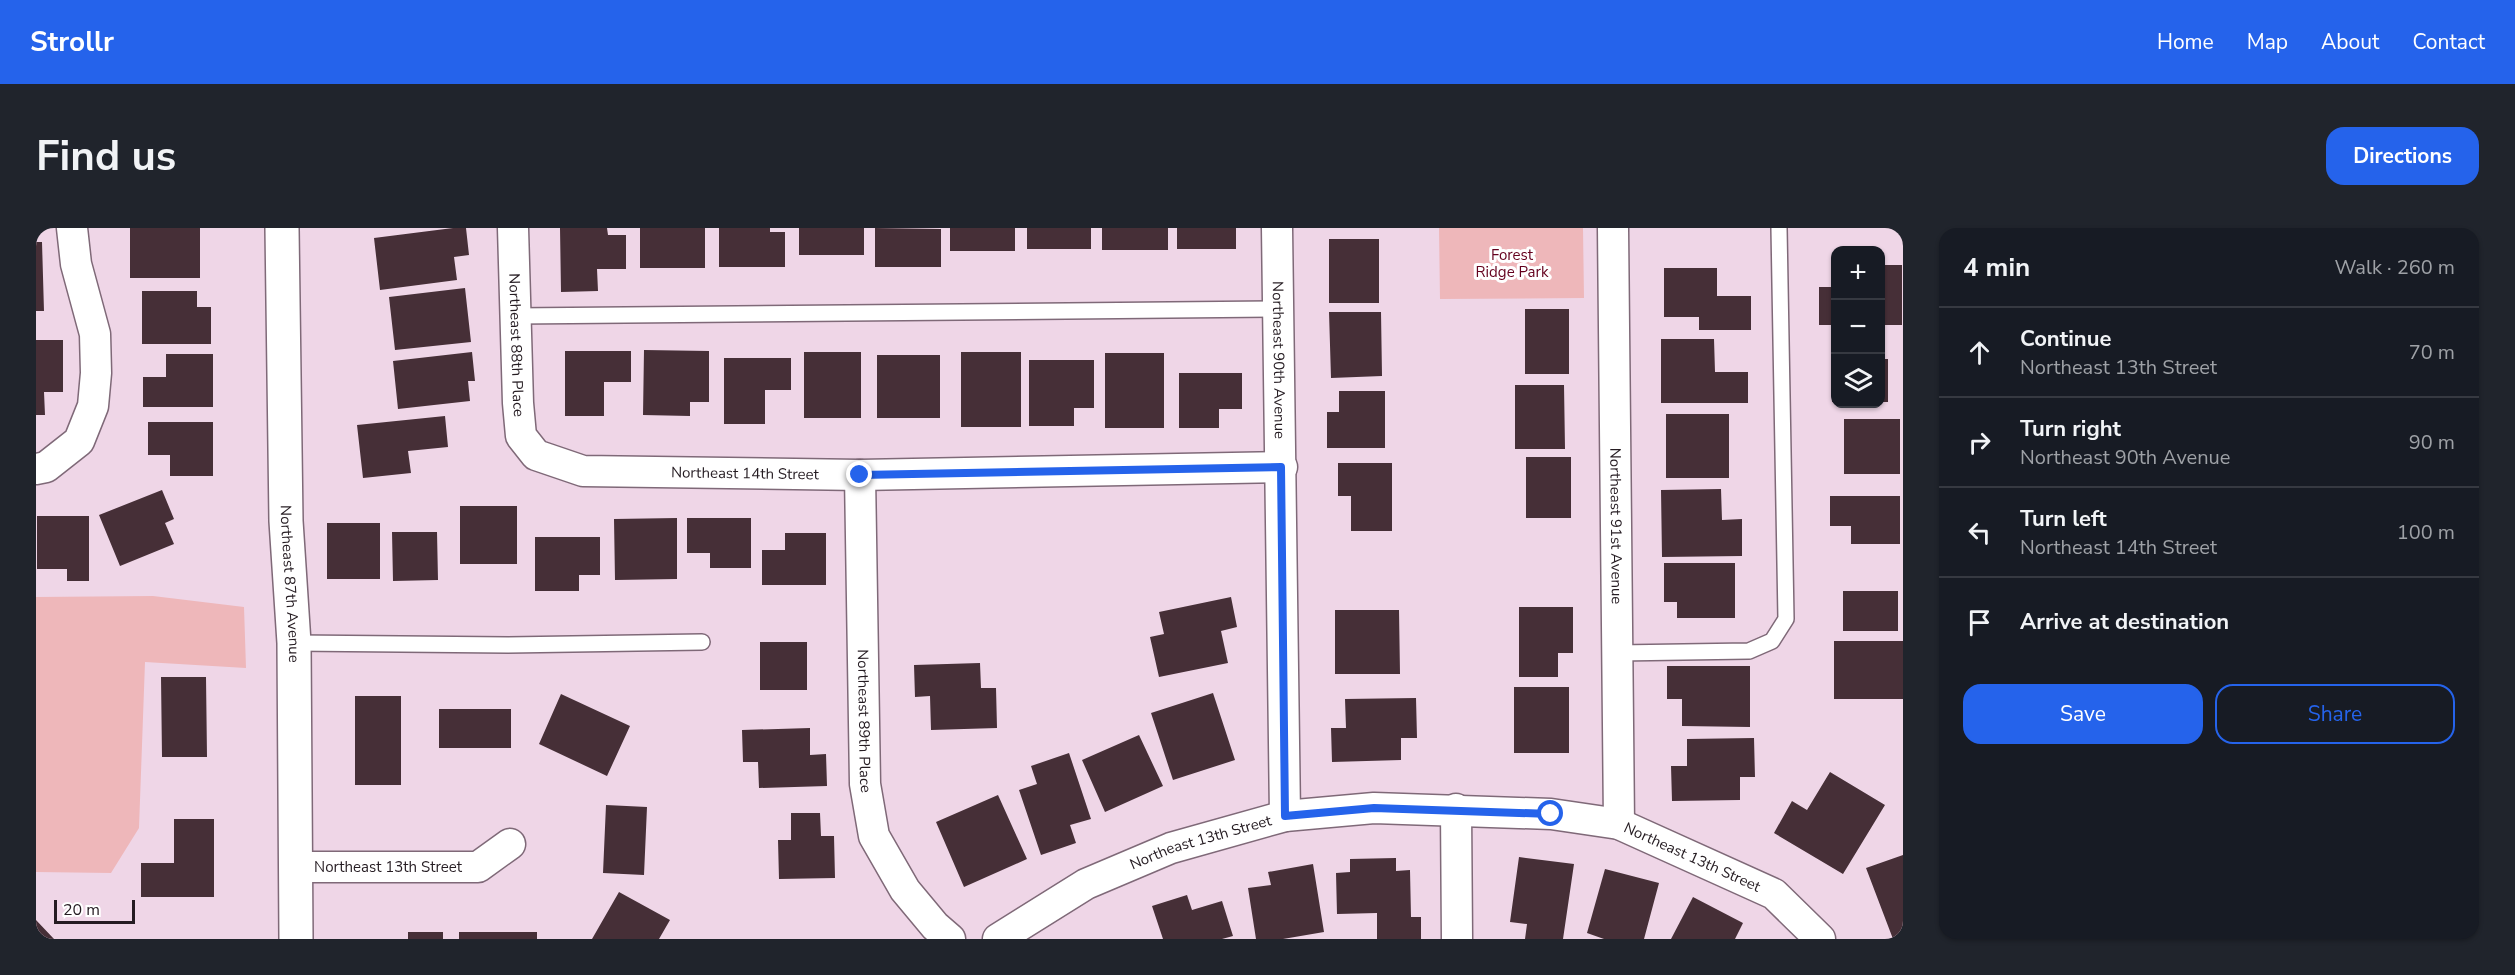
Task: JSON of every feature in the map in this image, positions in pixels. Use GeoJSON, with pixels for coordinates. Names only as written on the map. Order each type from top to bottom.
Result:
{"type":"FeatureCollection","features":[{"type":"Feature","properties":{"kind":"main road","name":"Northeast 87th Avenue"},"geometry":{"type":"LineString","coordinates":[[282,228],[286,521],[294,643],[296,939]]}},
{"type":"Feature","properties":{"kind":"street"},"geometry":{"type":"LineString","coordinates":[[41,468],[79,441],[93,406],[96,373],[95,334],[76,264],[72,228]]}},
{"type":"Feature","properties":{"kind":"street","name":"Northeast 88th Place"},"geometry":{"type":"LineString","coordinates":[[513,228],[521,436],[536,455]]}},
{"type":"Feature","properties":{"kind":"street","name":"Northeast 90th Avenue"},"geometry":{"type":"LineString","coordinates":[[1277,228],[1285,816]]}},
{"type":"Feature","properties":{"kind":"street"},"geometry":{"type":"LineString","coordinates":[[1613,228],[1622,228]]}},
{"type":"Feature","properties":{"kind":"street","name":"Northeast 91st Avenue"},"geometry":{"type":"LineString","coordinates":[[1613,228],[1619,824]]}},
{"type":"Feature","properties":{"kind":"street","name":"Northeast 14th Street"},"geometry":{"type":"LineString","coordinates":[[536,455],[583,471],[860,475],[1281,467]]}},
{"type":"Feature","properties":{"kind":"street","name":"Northeast 89th Place"},"geometry":{"type":"LineString","coordinates":[[860,475],[865,784],[874,836],[905,890],[935,927],[950,939]]}},
{"type":"Feature","properties":{"kind":"street","name":"Northeast 13th Street"},"geometry":{"type":"LineString","coordinates":[[998,939],[1096,879],[1171,848],[1285,816],[1374,808],[1551,814],[1619,824],[1774,894],[1820,939]]}},
{"type":"Feature","properties":{"kind":"street"},"geometry":{"type":"LineString","coordinates":[[1456,809],[1457,939]]}},
{"type":"Feature","properties":{"kind":"street","name":"Northeast 13th Street"},"geometry":{"type":"LineString","coordinates":[[295,867],[478,867],[510,844]]}},
{"type":"Feature","properties":{"kind":"lane"},"geometry":{"type":"LineString","coordinates":[[1618,653],[1749,651],[1772,641],[1786,619],[1779,228]]}},
{"type":"Feature","properties":{"kind":"lane"},"geometry":{"type":"LineString","coordinates":[[515,316],[1278,309]]}},
{"type":"Feature","properties":{"kind":"lane"},"geometry":{"type":"LineString","coordinates":[[294,643],[508,645],[702,642]]}},
{"type":"Feature","properties":{"kind":"green space","name":"Forest Ridge Park"},"geometry":{"type":"Polygon","coordinates":[[[1439,228],[1583,228],[1584,298],[1440,299],[1439,228]]]}},
{"type":"Feature","properties":{"kind":"green space"},"geometry":{"type":"Polygon","coordinates":[[[153,596],[244,607],[246,668],[145,662],[139,828],[111,873],[36,872],[36,597],[153,596]]]}},
{"type":"Feature","properties":{"kind":"building"},"geometry":{"type":"Polygon","coordinates":[[[130,228],[200,228],[200,278],[130,278],[130,228]]]}},
{"type":"Feature","properties":{"kind":"building"},"geometry":{"type":"Polygon","coordinates":[[[466,228],[469,255],[454,257],[457,280],[380,290],[374,238],[466,228]]]}},
{"type":"Feature","properties":{"kind":"building"},"geometry":{"type":"Polygon","coordinates":[[[560,228],[607,228],[608,235],[626,235],[626,269],[597,269],[598,291],[561,292],[560,228]]]}},
{"type":"Feature","properties":{"kind":"building"},"geometry":{"type":"Polygon","coordinates":[[[640,228],[705,228],[705,268],[640,268],[640,228]]]}},
{"type":"Feature","properties":{"kind":"building"},"geometry":{"type":"Polygon","coordinates":[[[719,228],[770,228],[770,232],[785,232],[785,267],[719,267],[719,228]]]}},
{"type":"Feature","properties":{"kind":"building"},"geometry":{"type":"Polygon","coordinates":[[[799,228],[864,228],[864,255],[799,255],[799,228]]]}},
{"type":"Feature","properties":{"kind":"building"},"geometry":{"type":"Polygon","coordinates":[[[875,228],[941,229],[941,267],[875,267],[875,228]]]}},
{"type":"Feature","properties":{"kind":"building"},"geometry":{"type":"Polygon","coordinates":[[[950,228],[1015,228],[1015,251],[950,251],[950,228]]]}},
{"type":"Feature","properties":{"kind":"building"},"geometry":{"type":"Polygon","coordinates":[[[1027,228],[1091,228],[1091,249],[1027,249],[1027,228]]]}},
{"type":"Feature","properties":{"kind":"building"},"geometry":{"type":"Polygon","coordinates":[[[1102,228],[1168,228],[1168,250],[1102,250],[1102,228]]]}},
{"type":"Feature","properties":{"kind":"building"},"geometry":{"type":"Polygon","coordinates":[[[1177,228],[1236,228],[1236,249],[1177,249],[1177,228]]]}},
{"type":"Feature","properties":{"kind":"building"},"geometry":{"type":"Polygon","coordinates":[[[1329,239],[1379,239],[1379,303],[1329,303],[1329,239]]]}},
{"type":"Feature","properties":{"kind":"building"},"geometry":{"type":"Polygon","coordinates":[[[36,242],[42,242],[44,311],[36,311],[36,242]]]}},
{"type":"Feature","properties":{"kind":"building"},"geometry":{"type":"Polygon","coordinates":[[[1885,265],[1902,265],[1902,325],[1885,325],[1885,265]]]}},
{"type":"Feature","properties":{"kind":"building"},"geometry":{"type":"Polygon","coordinates":[[[1664,268],[1717,268],[1717,296],[1751,296],[1751,330],[1699,330],[1699,317],[1664,317],[1664,268]]]}},
{"type":"Feature","properties":{"kind":"building"},"geometry":{"type":"Polygon","coordinates":[[[1819,287],[1831,287],[1831,325],[1819,325],[1819,287]]]}},
{"type":"Feature","properties":{"kind":"building"},"geometry":{"type":"Polygon","coordinates":[[[465,288],[471,342],[395,350],[389,297],[465,288]]]}},
{"type":"Feature","properties":{"kind":"building"},"geometry":{"type":"Polygon","coordinates":[[[142,291],[197,291],[197,307],[211,307],[211,344],[142,344],[142,291]]]}},
{"type":"Feature","properties":{"kind":"building"},"geometry":{"type":"Polygon","coordinates":[[[1525,309],[1569,309],[1569,374],[1525,374],[1525,309]]]}},
{"type":"Feature","properties":{"kind":"building"},"geometry":{"type":"Polygon","coordinates":[[[1329,312],[1381,312],[1382,376],[1331,378],[1329,312]]]}},
{"type":"Feature","properties":{"kind":"building"},"geometry":{"type":"Polygon","coordinates":[[[1661,339],[1714,339],[1715,372],[1748,372],[1748,403],[1661,403],[1661,339]]]}},
{"type":"Feature","properties":{"kind":"building"},"geometry":{"type":"Polygon","coordinates":[[[36,340],[63,340],[63,392],[44,392],[45,415],[36,415],[36,340]]]}},
{"type":"Feature","properties":{"kind":"building"},"geometry":{"type":"Polygon","coordinates":[[[644,350],[709,351],[709,402],[690,402],[690,416],[643,415],[644,350]]]}},
{"type":"Feature","properties":{"kind":"building"},"geometry":{"type":"Polygon","coordinates":[[[565,351],[631,351],[631,382],[604,382],[604,416],[565,416],[565,351]]]}},
{"type":"Feature","properties":{"kind":"building"},"geometry":{"type":"Polygon","coordinates":[[[472,352],[475,381],[468,381],[470,401],[398,409],[393,361],[472,352]]]}},
{"type":"Feature","properties":{"kind":"building"},"geometry":{"type":"Polygon","coordinates":[[[804,352],[861,352],[861,418],[804,418],[804,352]]]}},
{"type":"Feature","properties":{"kind":"building"},"geometry":{"type":"Polygon","coordinates":[[[961,352],[1021,352],[1021,427],[961,427],[961,352]]]}},
{"type":"Feature","properties":{"kind":"building"},"geometry":{"type":"Polygon","coordinates":[[[1105,353],[1164,353],[1164,428],[1105,428],[1105,353]]]}},
{"type":"Feature","properties":{"kind":"building"},"geometry":{"type":"Polygon","coordinates":[[[166,354],[213,354],[213,407],[143,407],[143,377],[166,377],[166,354]]]}},
{"type":"Feature","properties":{"kind":"building"},"geometry":{"type":"Polygon","coordinates":[[[877,355],[940,355],[940,418],[877,418],[877,355]]]}},
{"type":"Feature","properties":{"kind":"building"},"geometry":{"type":"Polygon","coordinates":[[[724,358],[791,358],[791,390],[765,390],[765,424],[724,424],[724,358]]]}},
{"type":"Feature","properties":{"kind":"building"},"geometry":{"type":"Polygon","coordinates":[[[1885,359],[1888,359],[1888,402],[1885,402],[1885,359]]]}},
{"type":"Feature","properties":{"kind":"building"},"geometry":{"type":"Polygon","coordinates":[[[1029,360],[1094,360],[1094,408],[1074,408],[1074,426],[1029,426],[1029,360]]]}},
{"type":"Feature","properties":{"kind":"building"},"geometry":{"type":"Polygon","coordinates":[[[1179,373],[1242,373],[1242,409],[1219,409],[1219,428],[1179,428],[1179,373]]]}},
{"type":"Feature","properties":{"kind":"building"},"geometry":{"type":"Polygon","coordinates":[[[1515,385],[1564,385],[1565,449],[1515,449],[1515,385]]]}},
{"type":"Feature","properties":{"kind":"building"},"geometry":{"type":"Polygon","coordinates":[[[1339,391],[1385,391],[1385,448],[1327,448],[1327,412],[1339,412],[1339,391]]]}},
{"type":"Feature","properties":{"kind":"building"},"geometry":{"type":"Polygon","coordinates":[[[1666,414],[1729,414],[1729,478],[1666,478],[1666,414]]]}},
{"type":"Feature","properties":{"kind":"building"},"geometry":{"type":"Polygon","coordinates":[[[445,416],[448,447],[408,451],[411,473],[363,478],[357,425],[445,416]]]}},
{"type":"Feature","properties":{"kind":"building"},"geometry":{"type":"Polygon","coordinates":[[[1844,419],[1900,419],[1900,474],[1844,474],[1844,419]]]}},
{"type":"Feature","properties":{"kind":"building"},"geometry":{"type":"Polygon","coordinates":[[[148,422],[213,422],[213,476],[170,476],[170,455],[148,455],[148,422]]]}},
{"type":"Feature","properties":{"kind":"building"},"geometry":{"type":"Polygon","coordinates":[[[1526,457],[1571,457],[1571,518],[1526,518],[1526,457]]]}},
{"type":"Feature","properties":{"kind":"building"},"geometry":{"type":"Polygon","coordinates":[[[1338,463],[1392,463],[1392,531],[1351,531],[1351,496],[1338,496],[1338,463]]]}},
{"type":"Feature","properties":{"kind":"building"},"geometry":{"type":"Polygon","coordinates":[[[1721,489],[1722,520],[1742,519],[1742,556],[1662,557],[1661,490],[1721,489]]]}},
{"type":"Feature","properties":{"kind":"building"},"geometry":{"type":"Polygon","coordinates":[[[162,490],[174,519],[165,523],[174,544],[120,566],[99,515],[162,490]]]}},
{"type":"Feature","properties":{"kind":"building"},"geometry":{"type":"Polygon","coordinates":[[[1830,496],[1900,496],[1900,544],[1851,544],[1851,526],[1830,526],[1830,496]]]}},
{"type":"Feature","properties":{"kind":"building"},"geometry":{"type":"Polygon","coordinates":[[[460,506],[517,506],[517,564],[460,564],[460,506]]]}},
{"type":"Feature","properties":{"kind":"building"},"geometry":{"type":"Polygon","coordinates":[[[37,516],[89,516],[89,581],[67,581],[67,569],[37,569],[37,516]]]}},
{"type":"Feature","properties":{"kind":"building"},"geometry":{"type":"Polygon","coordinates":[[[677,518],[677,579],[615,580],[614,519],[677,518]]]}},
{"type":"Feature","properties":{"kind":"building"},"geometry":{"type":"Polygon","coordinates":[[[687,518],[751,518],[751,568],[710,568],[710,553],[687,553],[687,518]]]}},
{"type":"Feature","properties":{"kind":"building"},"geometry":{"type":"Polygon","coordinates":[[[327,523],[380,523],[380,579],[327,579],[327,523]]]}},
{"type":"Feature","properties":{"kind":"building"},"geometry":{"type":"Polygon","coordinates":[[[392,532],[437,532],[438,580],[393,581],[392,532]]]}},
{"type":"Feature","properties":{"kind":"building"},"geometry":{"type":"Polygon","coordinates":[[[785,533],[826,533],[826,585],[762,585],[762,550],[785,550],[785,533]]]}},
{"type":"Feature","properties":{"kind":"building"},"geometry":{"type":"Polygon","coordinates":[[[535,537],[600,537],[600,575],[579,575],[579,591],[535,591],[535,537]]]}},
{"type":"Feature","properties":{"kind":"building"},"geometry":{"type":"Polygon","coordinates":[[[1664,563],[1735,563],[1735,618],[1677,618],[1677,602],[1664,602],[1664,563]]]}},
{"type":"Feature","properties":{"kind":"building"},"geometry":{"type":"Polygon","coordinates":[[[1843,591],[1898,591],[1898,631],[1843,631],[1843,591]]]}},
{"type":"Feature","properties":{"kind":"building"},"geometry":{"type":"Polygon","coordinates":[[[1231,597],[1237,627],[1221,631],[1228,663],[1159,677],[1150,637],[1164,634],[1159,612],[1231,597]]]}},
{"type":"Feature","properties":{"kind":"building"},"geometry":{"type":"Polygon","coordinates":[[[1519,607],[1573,607],[1573,653],[1558,653],[1558,677],[1519,677],[1519,607]]]}},
{"type":"Feature","properties":{"kind":"building"},"geometry":{"type":"Polygon","coordinates":[[[1335,610],[1399,610],[1400,674],[1335,674],[1335,610]]]}},
{"type":"Feature","properties":{"kind":"building"},"geometry":{"type":"Polygon","coordinates":[[[1834,641],[1903,641],[1903,699],[1834,699],[1834,641]]]}},
{"type":"Feature","properties":{"kind":"building"},"geometry":{"type":"Polygon","coordinates":[[[760,642],[807,642],[807,690],[760,690],[760,642]]]}},
{"type":"Feature","properties":{"kind":"building"},"geometry":{"type":"Polygon","coordinates":[[[980,663],[981,688],[996,688],[997,728],[931,730],[930,696],[915,697],[914,665],[980,663]]]}},
{"type":"Feature","properties":{"kind":"building"},"geometry":{"type":"Polygon","coordinates":[[[1667,666],[1750,666],[1750,727],[1682,726],[1682,699],[1667,699],[1667,666]]]}},
{"type":"Feature","properties":{"kind":"building"},"geometry":{"type":"Polygon","coordinates":[[[161,677],[206,677],[207,757],[162,757],[161,677]]]}},
{"type":"Feature","properties":{"kind":"building"},"geometry":{"type":"Polygon","coordinates":[[[1514,687],[1569,687],[1569,753],[1514,753],[1514,687]]]}},
{"type":"Feature","properties":{"kind":"building"},"geometry":{"type":"Polygon","coordinates":[[[1213,693],[1235,760],[1173,780],[1151,713],[1213,693]]]}},
{"type":"Feature","properties":{"kind":"building"},"geometry":{"type":"Polygon","coordinates":[[[561,694],[630,726],[607,776],[539,744],[561,694]]]}},
{"type":"Feature","properties":{"kind":"building"},"geometry":{"type":"Polygon","coordinates":[[[355,696],[401,696],[401,785],[355,785],[355,696]]]}},
{"type":"Feature","properties":{"kind":"building"},"geometry":{"type":"Polygon","coordinates":[[[1416,698],[1417,738],[1401,738],[1401,760],[1332,762],[1331,728],[1346,728],[1345,699],[1416,698]]]}},
{"type":"Feature","properties":{"kind":"building"},"geometry":{"type":"Polygon","coordinates":[[[439,709],[511,709],[511,748],[439,748],[439,709]]]}},
{"type":"Feature","properties":{"kind":"building"},"geometry":{"type":"Polygon","coordinates":[[[810,728],[810,755],[826,754],[827,786],[759,788],[758,762],[743,762],[742,730],[810,728]]]}},
{"type":"Feature","properties":{"kind":"building"},"geometry":{"type":"Polygon","coordinates":[[[1139,735],[1163,786],[1105,812],[1082,760],[1139,735]]]}},
{"type":"Feature","properties":{"kind":"building"},"geometry":{"type":"Polygon","coordinates":[[[1754,738],[1755,777],[1740,777],[1740,800],[1672,801],[1671,766],[1687,766],[1687,739],[1754,738]]]}},
{"type":"Feature","properties":{"kind":"building"},"geometry":{"type":"Polygon","coordinates":[[[1069,753],[1091,819],[1070,825],[1076,843],[1041,855],[1019,790],[1037,784],[1031,766],[1069,753]]]}},
{"type":"Feature","properties":{"kind":"building"},"geometry":{"type":"Polygon","coordinates":[[[1830,772],[1885,805],[1843,874],[1774,833],[1792,801],[1807,810],[1830,772]]]}},
{"type":"Feature","properties":{"kind":"building"},"geometry":{"type":"Polygon","coordinates":[[[998,795],[1027,859],[964,887],[936,822],[998,795]]]}},
{"type":"Feature","properties":{"kind":"building"},"geometry":{"type":"Polygon","coordinates":[[[606,805],[647,807],[644,875],[603,873],[606,805]]]}},
{"type":"Feature","properties":{"kind":"building"},"geometry":{"type":"Polygon","coordinates":[[[791,813],[820,813],[821,836],[834,836],[835,878],[779,879],[778,840],[791,840],[791,813]]]}},
{"type":"Feature","properties":{"kind":"building"},"geometry":{"type":"Polygon","coordinates":[[[174,819],[214,819],[214,897],[141,897],[141,863],[174,863],[174,819]]]}},
{"type":"Feature","properties":{"kind":"building"},"geometry":{"type":"Polygon","coordinates":[[[1903,855],[1903,939],[1893,939],[1866,868],[1903,855]]]}},
{"type":"Feature","properties":{"kind":"building"},"geometry":{"type":"Polygon","coordinates":[[[1519,857],[1574,864],[1563,939],[1525,939],[1527,924],[1510,922],[1519,857]]]}},
{"type":"Feature","properties":{"kind":"building"},"geometry":{"type":"Polygon","coordinates":[[[1396,858],[1396,871],[1410,870],[1411,917],[1421,917],[1421,939],[1377,939],[1377,913],[1337,914],[1336,873],[1350,872],[1350,859],[1396,858]]]}},
{"type":"Feature","properties":{"kind":"building"},"geometry":{"type":"Polygon","coordinates":[[[1313,864],[1324,932],[1283,939],[1256,939],[1248,888],[1271,885],[1268,872],[1313,864]]]}},
{"type":"Feature","properties":{"kind":"building"},"geometry":{"type":"Polygon","coordinates":[[[1605,869],[1659,883],[1644,939],[1604,939],[1587,933],[1605,869]]]}},
{"type":"Feature","properties":{"kind":"building"},"geometry":{"type":"Polygon","coordinates":[[[619,892],[670,920],[659,939],[592,939],[619,892]]]}},
{"type":"Feature","properties":{"kind":"building"},"geometry":{"type":"Polygon","coordinates":[[[1187,895],[1192,910],[1222,901],[1233,936],[1222,939],[1163,939],[1152,906],[1187,895]]]}},
{"type":"Feature","properties":{"kind":"building"},"geometry":{"type":"Polygon","coordinates":[[[1693,897],[1743,923],[1735,939],[1671,939],[1693,897]]]}},
{"type":"Feature","properties":{"kind":"building"},"geometry":{"type":"Polygon","coordinates":[[[36,920],[54,939],[36,939],[36,920]]]}},
{"type":"Feature","properties":{"kind":"building"},"geometry":{"type":"Polygon","coordinates":[[[408,932],[443,932],[443,939],[408,939],[408,932]]]}},
{"type":"Feature","properties":{"kind":"building"},"geometry":{"type":"Polygon","coordinates":[[[459,932],[537,932],[537,939],[459,939],[459,932]]]}},
{"type":"Feature","properties":{"kind":"route"},"geometry":{"type":"LineString","coordinates":[[860,475],[1281,467],[1285,816],[1374,808],[1551,814]]}}]}
